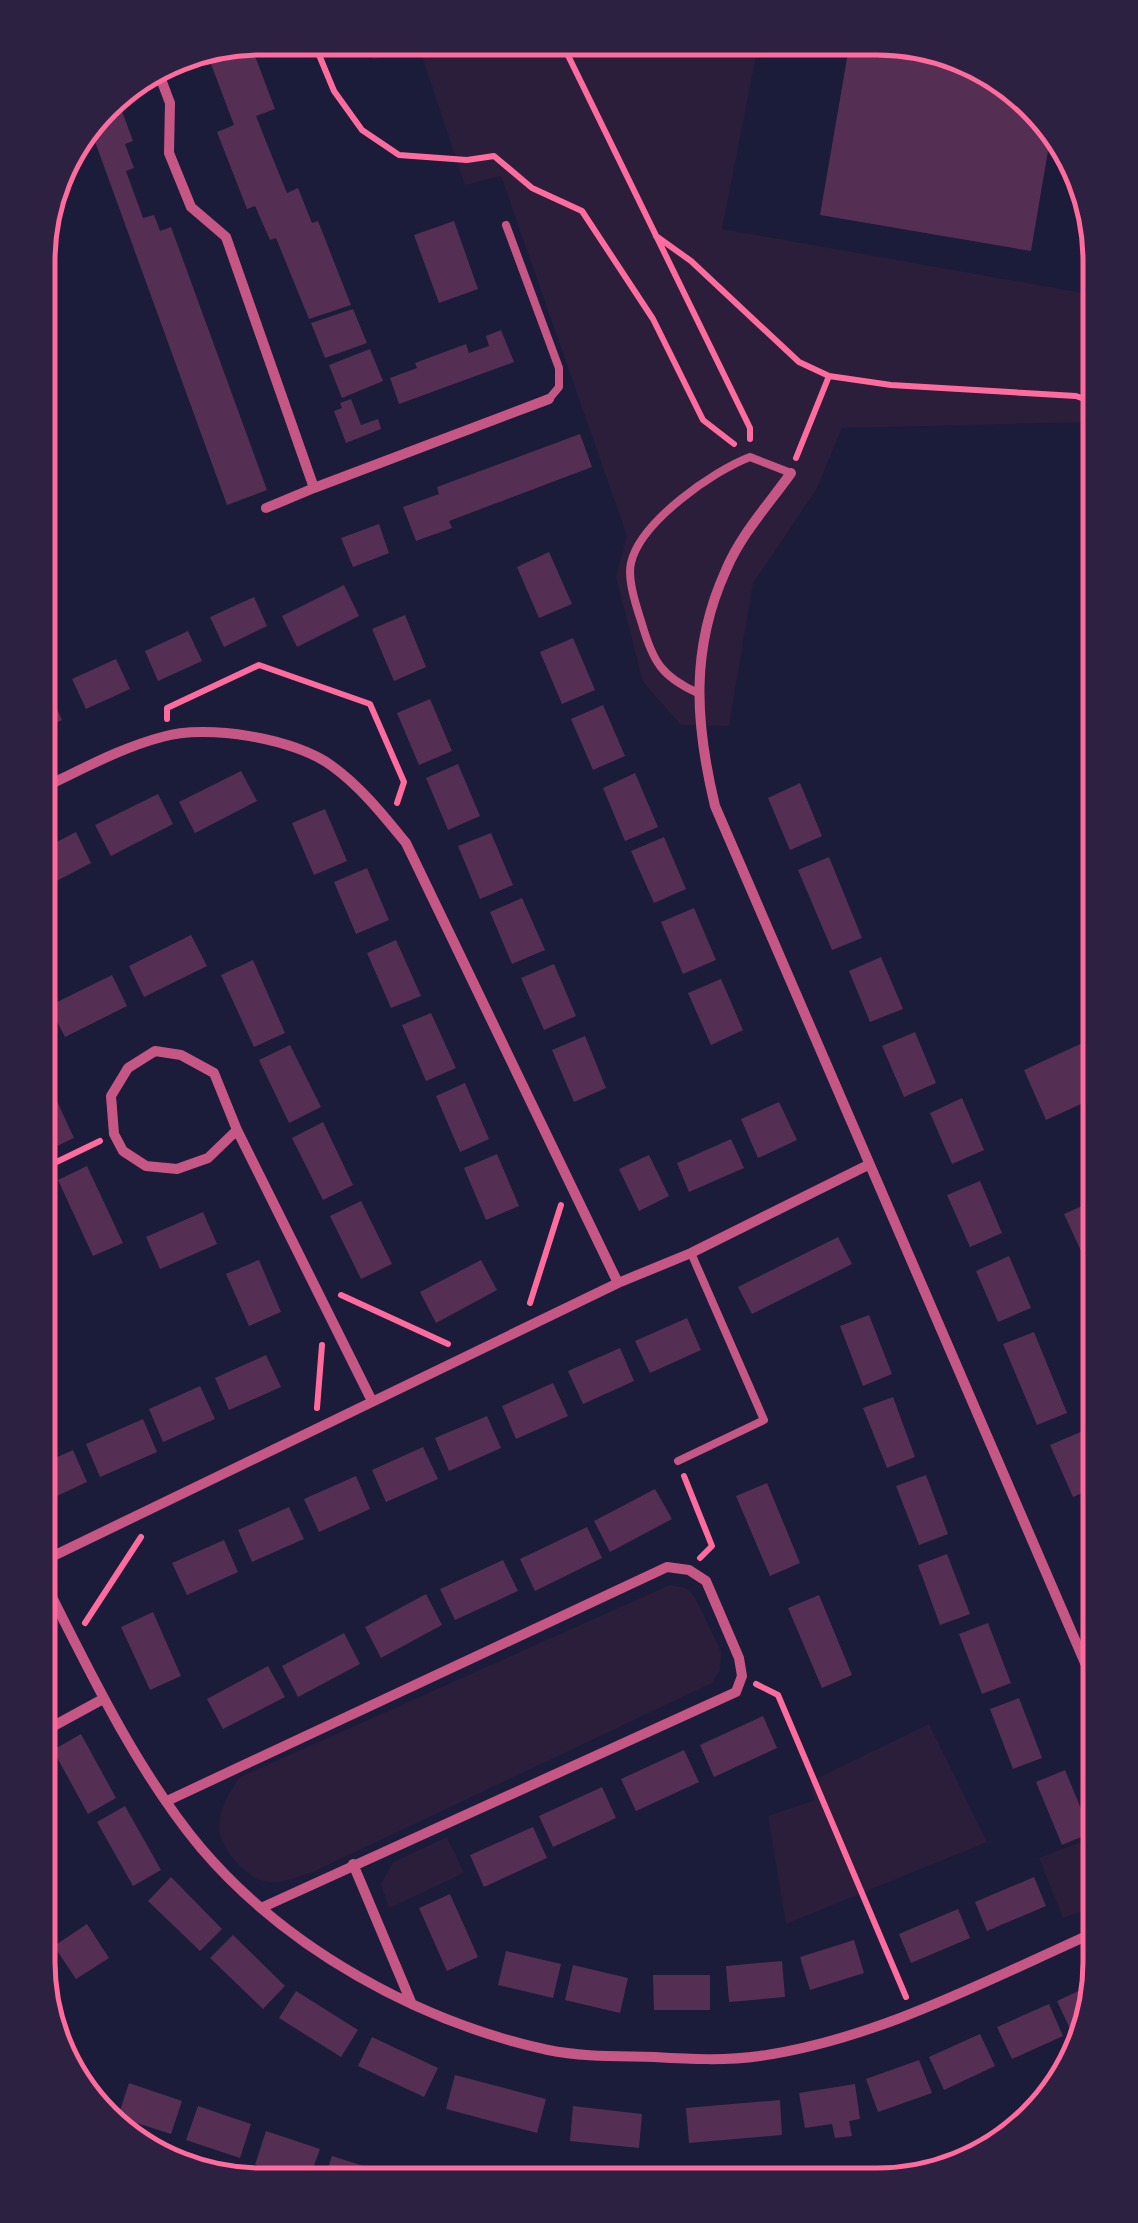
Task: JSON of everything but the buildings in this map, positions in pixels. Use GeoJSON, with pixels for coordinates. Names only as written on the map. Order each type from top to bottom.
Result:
{"type":"FeatureCollection","features":[{"type":"Feature","properties":{"kind":"street"},"geometry":{"type":"LineString","coordinates":[[162,81],[170,103],[169,152],[191,207],[226,237],[314,488]]}},
{"type":"Feature","properties":{"kind":"street"},"geometry":{"type":"LineString","coordinates":[[266,508],[548,399]]}},
{"type":"Feature","properties":{"kind":"street"},"geometry":{"type":"LineString","coordinates":[[791,473],[726,568],[699,657],[704,759],[714,806],[1083,1659]]}},
{"type":"Feature","properties":{"kind":"street"},"geometry":{"type":"LineString","coordinates":[[55,782],[167,735],[234,734],[299,750],[330,764],[364,794],[406,843],[618,1283]]}},
{"type":"Feature","properties":{"kind":"street"},"geometry":{"type":"LineString","coordinates":[[236,1130],[208,1158],[177,1169],[146,1166],[123,1151],[114,1134],[112,1096],[128,1068],[155,1052],[180,1055],[214,1073],[236,1130],[372,1401]]}},
{"type":"Feature","properties":{"kind":"street"},"geometry":{"type":"LineString","coordinates":[[55,1554],[618,1283],[691,1253],[868,1165]]}},
{"type":"Feature","properties":{"kind":"street"},"geometry":{"type":"LineString","coordinates":[[167,1801],[667,1567],[689,1570],[706,1580],[740,1658],[742,1676],[736,1692],[261,1908]]}},
{"type":"Feature","properties":{"kind":"street"},"geometry":{"type":"LineString","coordinates":[[55,1604],[103,1699],[167,1801],[201,1848],[261,1908],[365,1980],[489,2034],[552,2051],[704,2060],[760,2056],[912,2012],[1083,1937]]}},
{"type":"Feature","properties":{"kind":"street"},"geometry":{"type":"LineString","coordinates":[[55,1725],[103,1699]]}},
{"type":"Feature","properties":{"kind":"street"},"geometry":{"type":"LineString","coordinates":[[353,1864],[411,2002]]}},
{"type":"Feature","properties":{"kind":"lane"},"geometry":{"type":"LineString","coordinates":[[506,226],[559,368],[559,387],[548,399]]}},
{"type":"Feature","properties":{"kind":"lane"},"geometry":{"type":"LineString","coordinates":[[698,693],[672,682],[655,662],[640,618],[630,566],[640,539],[725,466],[750,457],[791,473]]}},
{"type":"Feature","properties":{"kind":"lane"},"geometry":{"type":"LineString","coordinates":[[678,1461],[764,1420],[691,1253]]}},
{"type":"Feature","properties":{"kind":"path"},"geometry":{"type":"LineString","coordinates":[[319,55],[334,91],[362,130],[399,155],[467,160],[494,156],[532,188],[582,212],[653,319],[703,420],[750,457]]}},
{"type":"Feature","properties":{"kind":"path"},"geometry":{"type":"LineString","coordinates":[[567,55],[750,428],[750,457]]}},
{"type":"Feature","properties":{"kind":"path"},"geometry":{"type":"LineString","coordinates":[[656,236],[691,261],[799,362],[829,376],[892,386],[1083,398]]}},
{"type":"Feature","properties":{"kind":"path"},"geometry":{"type":"LineString","coordinates":[[791,473],[829,376]]}},
{"type":"Feature","properties":{"kind":"path"},"geometry":{"type":"LineString","coordinates":[[167,735],[167,708],[258,665],[370,704],[404,782],[390,823]]}},
{"type":"Feature","properties":{"kind":"path"},"geometry":{"type":"LineString","coordinates":[[55,1163],[114,1134]]}},
{"type":"Feature","properties":{"kind":"path"},"geometry":{"type":"LineString","coordinates":[[522,1330],[568,1180]]}},
{"type":"Feature","properties":{"kind":"path"},"geometry":{"type":"LineString","coordinates":[[313,1282],[471,1354]]}},
{"type":"Feature","properties":{"kind":"path"},"geometry":{"type":"LineString","coordinates":[[315,1429],[326,1307]]}},
{"type":"Feature","properties":{"kind":"path"},"geometry":{"type":"LineString","coordinates":[[678,1461],[712,1546],[689,1570]]}},
{"type":"Feature","properties":{"kind":"path"},"geometry":{"type":"LineString","coordinates":[[73,1640],[165,1502]]}},
{"type":"Feature","properties":{"kind":"path"},"geometry":{"type":"LineString","coordinates":[[742,1676],[778,1695],[912,2012]]}},
{"type":"Feature","properties":{"kind":"shaded area"},"geometry":{"type":"Polygon","coordinates":[[[422,55],[756,55],[722,229],[1083,293],[1083,422],[842,428],[816,490],[753,583],[729,726],[681,725],[643,682],[616,577],[627,536],[501,176],[465,185],[422,55]]]}},
{"type":"Feature","properties":{"kind":"shaded area"},"geometry":{"type":"Polygon","coordinates":[[[670,1585],[686,1588],[695,1597],[721,1652],[720,1670],[712,1683],[313,1872],[267,1882],[253,1877],[227,1850],[220,1819],[240,1777],[670,1585]]]}},
{"type":"Feature","properties":{"kind":"shaded area"},"geometry":{"type":"Polygon","coordinates":[[[929,1724],[987,1842],[786,1924],[768,1816],[815,1800],[809,1782],[929,1724]]]}},
{"type":"Feature","properties":{"kind":"shaded area"},"geometry":{"type":"Polygon","coordinates":[[[447,1837],[464,1873],[389,1908],[381,1884],[393,1862],[447,1837]]]}},
{"type":"Feature","properties":{"kind":"shaded area"},"geometry":{"type":"Polygon","coordinates":[[[1083,1841],[1083,1910],[1063,1918],[1039,1858],[1083,1841]]]}}]}
